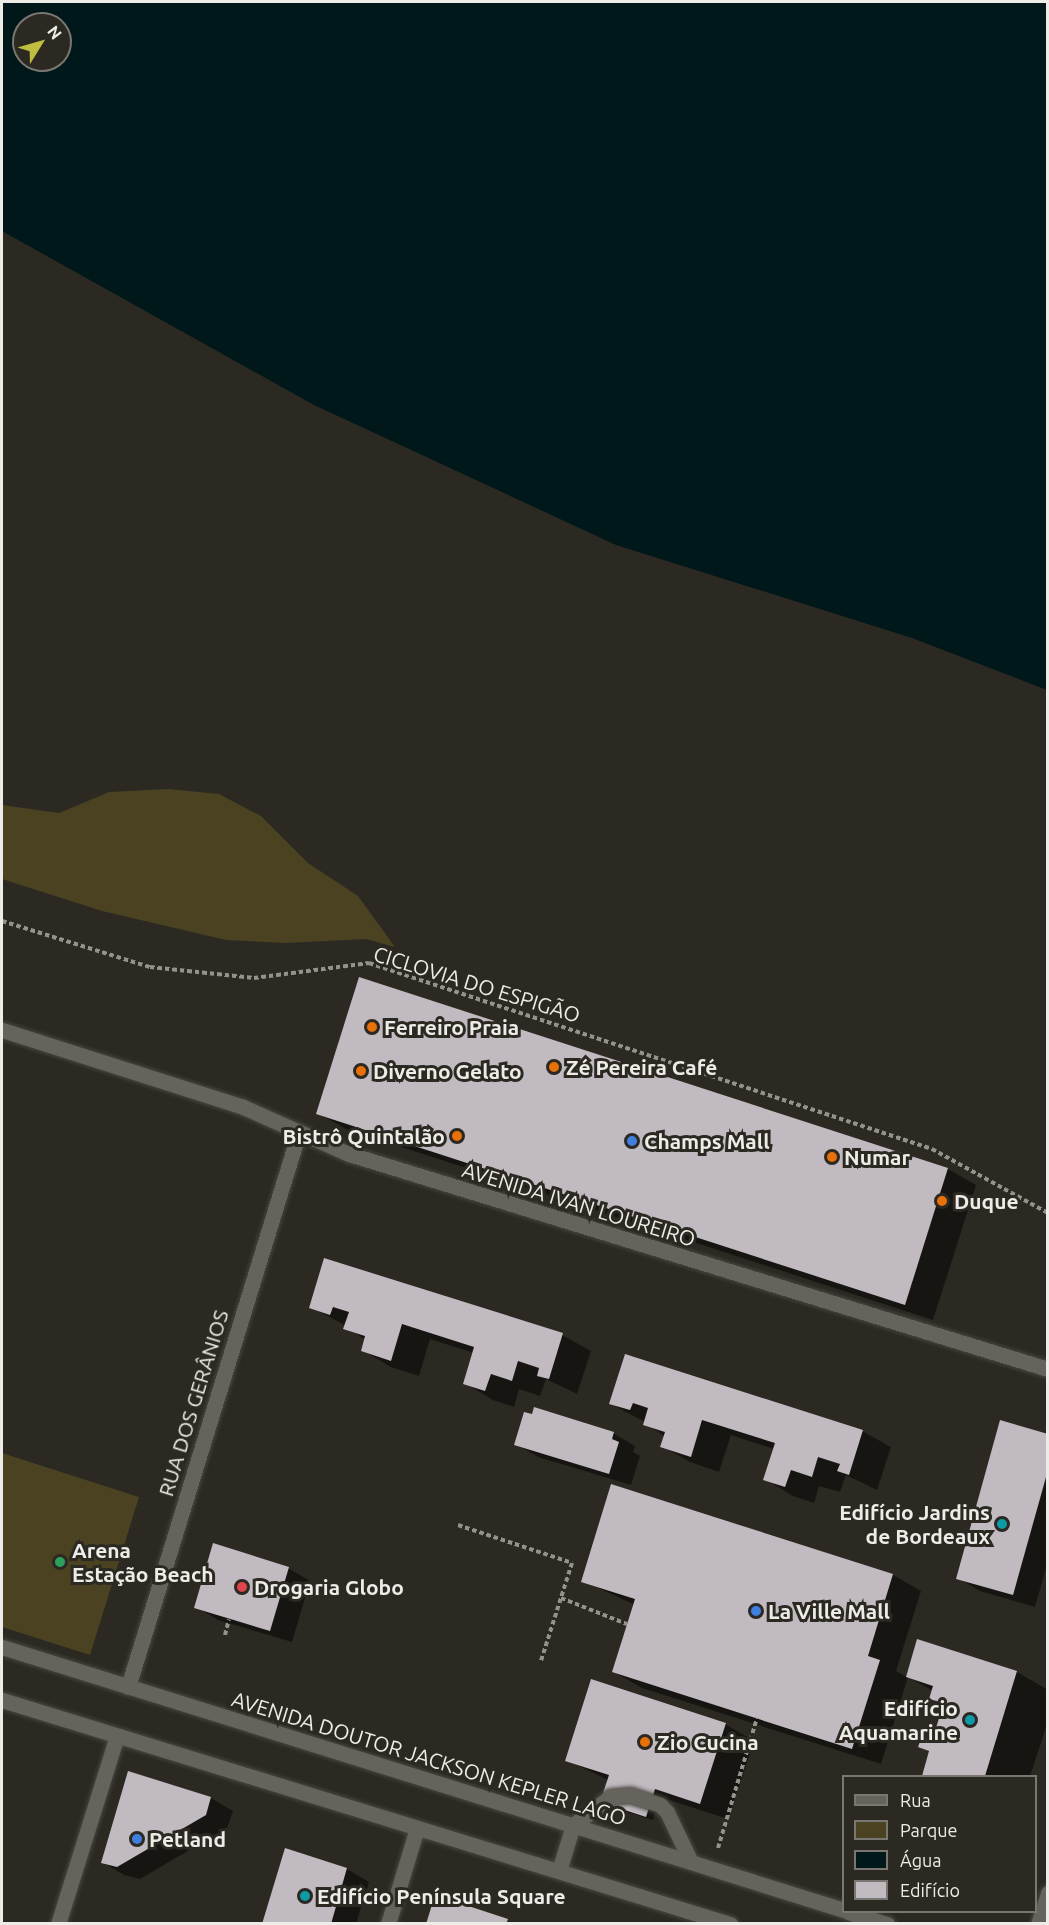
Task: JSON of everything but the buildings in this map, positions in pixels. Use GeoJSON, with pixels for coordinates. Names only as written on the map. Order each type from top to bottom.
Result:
{"type":"FeatureCollection","features":[{"type":"Feature","properties":{"kind":"street","name":"AVENIDA IVAN LOUREIRO"},"geometry":{"type":"LineString","coordinates":[[2,1030],[243,1107],[349,1154],[1047,1369]]}},
{"type":"Feature","properties":{"kind":"street","name":"RUA DOS GERÂNIOS"},"geometry":{"type":"LineString","coordinates":[[128,1687],[299,1132]]}},
{"type":"Feature","properties":{"kind":"street","name":"AVENIDA DOUTOR JACKSON KEPLER LAGO"},"geometry":{"type":"LineString","coordinates":[[2,1647],[842,1910]]}},
{"type":"Feature","properties":{"kind":"street"},"geometry":{"type":"LineString","coordinates":[[2,1700],[724,1923]]}},
{"type":"Feature","properties":{"kind":"street"},"geometry":{"type":"LineString","coordinates":[[58,1923],[117,1736]]}},
{"type":"Feature","properties":{"kind":"street"},"geometry":{"type":"LineString","coordinates":[[559,1871],[573,1825],[610,1797],[630,1795],[660,1805],[667,1812],[691,1862]]}},
{"type":"Feature","properties":{"kind":"street"},"geometry":{"type":"LineString","coordinates":[[388,1923],[417,1828]]}},
{"type":"Feature","properties":{"kind":"street"},"geometry":{"type":"LineString","coordinates":[[1038,1923],[1047,1893]]}},
{"type":"Feature","properties":{"kind":"street"},"geometry":{"type":"LineString","coordinates":[[854,1913],[887,1923]]}},
{"type":"Feature","properties":{"kind":"path","name":"CICLOVIA DO ESPIGÃO"},"geometry":{"type":"LineString","coordinates":[[2,921],[150,967],[254,978],[369,963],[932,1149],[1047,1213]]}},
{"type":"Feature","properties":{"kind":"path"},"geometry":{"type":"LineString","coordinates":[[458,1525],[572,1563],[541,1661]]}},
{"type":"Feature","properties":{"kind":"path"},"geometry":{"type":"LineString","coordinates":[[561,1598],[627,1624]]}},
{"type":"Feature","properties":{"kind":"path"},"geometry":{"type":"LineString","coordinates":[[225,1635],[229,1619]]}},
{"type":"Feature","properties":{"kind":"path"},"geometry":{"type":"LineString","coordinates":[[712,1869],[757,1718]]}},
{"type":"Feature","properties":{"kind":"green space"},"geometry":{"type":"Polygon","coordinates":[[[168,789],[219,794],[261,816],[308,863],[358,896],[395,947],[366,939],[286,943],[226,940],[102,911],[2,879],[2,805],[59,813],[109,792],[168,789]]]}},
{"type":"Feature","properties":{"kind":"green space","name":"Arena Estação Beach"},"geometry":{"type":"Polygon","coordinates":[[[2,1453],[139,1497],[90,1655],[2,1627],[2,1453]]]}},
{"type":"Feature","properties":{"kind":"water"},"geometry":{"type":"Polygon","coordinates":[[[2,2],[1047,2],[1047,690],[912,638],[616,545],[314,405],[2,231],[2,2]]]}},
{"type":"Feature","properties":{"kind":"place","name":"Ferreiro Praia"},"geometry":{"type":"Point","coordinates":[372,1027]}},
{"type":"Feature","properties":{"kind":"place","name":"Zé Pereira Café"},"geometry":{"type":"Point","coordinates":[554,1067]}},
{"type":"Feature","properties":{"kind":"place","name":"Diverno Gelato"},"geometry":{"type":"Point","coordinates":[361,1071]}},
{"type":"Feature","properties":{"kind":"place","name":"Bistrô Quintalão"},"geometry":{"type":"Point","coordinates":[457,1136]}},
{"type":"Feature","properties":{"kind":"place","name":"Champs Mall"},"geometry":{"type":"Point","coordinates":[632,1141]}},
{"type":"Feature","properties":{"kind":"place","name":"Numar"},"geometry":{"type":"Point","coordinates":[832,1157]}},
{"type":"Feature","properties":{"kind":"place","name":"Duque"},"geometry":{"type":"Point","coordinates":[942,1201]}},
{"type":"Feature","properties":{"kind":"place","name":"Edifício Jardins de Bordeaux"},"geometry":{"type":"Point","coordinates":[1002,1524]}},
{"type":"Feature","properties":{"kind":"place","name":"Arena Estação Beach"},"geometry":{"type":"Point","coordinates":[60,1562]}},
{"type":"Feature","properties":{"kind":"place","name":"Drogaria Globo"},"geometry":{"type":"Point","coordinates":[242,1587]}},
{"type":"Feature","properties":{"kind":"place","name":"La Ville Mall"},"geometry":{"type":"Point","coordinates":[756,1611]}},
{"type":"Feature","properties":{"kind":"place","name":"Edifício Aquamarine"},"geometry":{"type":"Point","coordinates":[970,1720]}},
{"type":"Feature","properties":{"kind":"place","name":"Zio Cucina"},"geometry":{"type":"Point","coordinates":[645,1742]}},
{"type":"Feature","properties":{"kind":"place","name":"Petland"},"geometry":{"type":"Point","coordinates":[137,1839]}},
{"type":"Feature","properties":{"kind":"place","name":"Edifício Península Square"},"geometry":{"type":"Point","coordinates":[305,1896]}}]}
